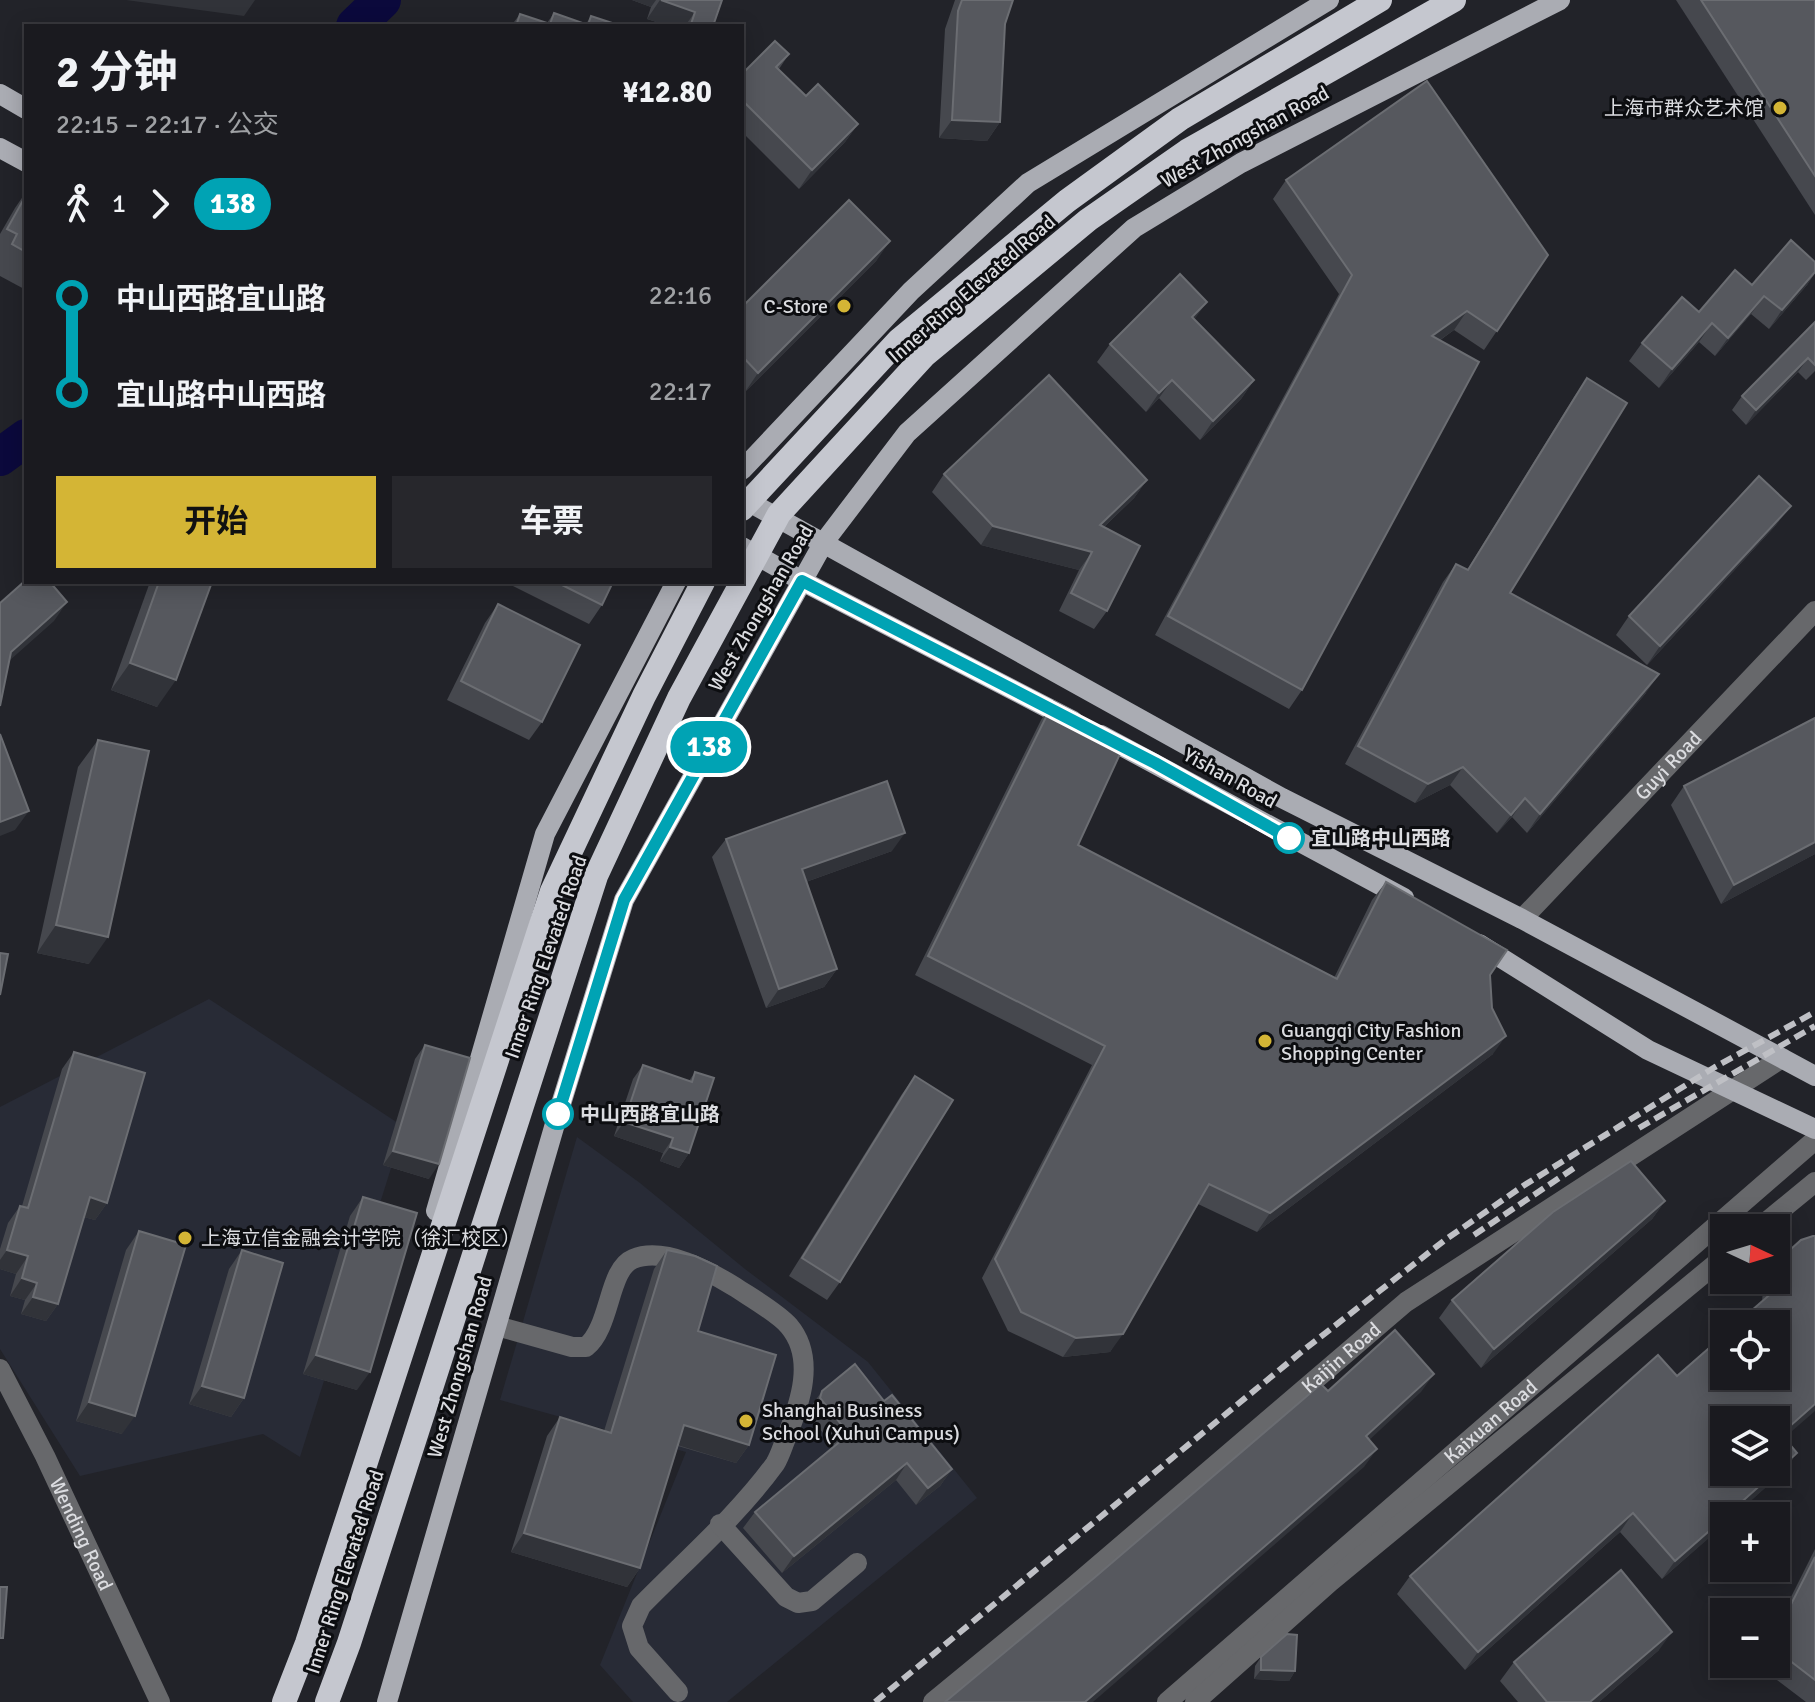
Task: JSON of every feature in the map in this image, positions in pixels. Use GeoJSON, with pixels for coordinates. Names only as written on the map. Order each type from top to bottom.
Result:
{"type":"FeatureCollection","features":[{"type":"Feature","properties":{"kind":"highway","name":"Inner Ring Elevated Road"},"geometry":{"type":"LineString","coordinates":[[744,507],[899,340],[1067,201],[1180,119],[1380,0]]}},
{"type":"Feature","properties":{"kind":"highway","name":"Inner Ring Elevated Road"},"geometry":{"type":"LineString","coordinates":[[744,578],[779,514],[925,355],[1088,220],[1187,151],[1454,0]]}},
{"type":"Feature","properties":{"kind":"highway","name":"Inner Ring Elevated Road"},"geometry":{"type":"LineString","coordinates":[[284,1702],[307,1643],[552,891],[644,696],[702,584]]}},
{"type":"Feature","properties":{"kind":"highway","name":"Inner Ring Elevated Road"},"geometry":{"type":"LineString","coordinates":[[327,1702],[349,1643],[596,876],[679,698],[741,584]]}},
{"type":"Feature","properties":{"kind":"main road"},"geometry":{"type":"LineString","coordinates":[[744,468],[911,291],[1028,183],[1329,0]]}},
{"type":"Feature","properties":{"kind":"main road","name":"West Zhongshan Road"},"geometry":{"type":"LineString","coordinates":[[387,1702],[557,1117],[624,900],[824,542],[907,433],[1134,228],[1241,163],[1560,0]]}},
{"type":"Feature","properties":{"kind":"main road"},"geometry":{"type":"LineString","coordinates":[[0,94],[24,108]]}},
{"type":"Feature","properties":{"kind":"main road"},"geometry":{"type":"LineString","coordinates":[[0,148],[24,161]]}},
{"type":"Feature","properties":{"kind":"main road","name":"Yishan Road"},"geometry":{"type":"LineString","coordinates":[[744,499],[1282,798],[1522,919],[1815,1076]]}},
{"type":"Feature","properties":{"kind":"main road","name":"Yishan Road"},"geometry":{"type":"LineString","coordinates":[[744,548],[1155,763],[1426,910]]}},
{"type":"Feature","properties":{"kind":"main road"},"geometry":{"type":"LineString","coordinates":[[294,1702],[545,834],[675,584]]}},
{"type":"Feature","properties":{"kind":"main road"},"geometry":{"type":"LineString","coordinates":[[1465,934],[1648,1050],[1815,1129]]}},
{"type":"Feature","properties":{"kind":"street","name":"Guyi Road"},"geometry":{"type":"LineString","coordinates":[[1522,919],[1815,611]]}},
{"type":"Feature","properties":{"kind":"street","name":"Kaijin Road"},"geometry":{"type":"LineString","coordinates":[[933,1702],[1073,1587],[1406,1302],[1782,1058]]}},
{"type":"Feature","properties":{"kind":"street","name":"Kaixuan Road"},"geometry":{"type":"LineString","coordinates":[[1167,1702],[1815,1140]]}},
{"type":"Feature","properties":{"kind":"street"},"geometry":{"type":"LineString","coordinates":[[1776,1214],[1815,1182]]}},
{"type":"Feature","properties":{"kind":"street"},"geometry":{"type":"LineString","coordinates":[[497,1326],[572,1347],[586,1347],[598,1338],[621,1267],[632,1259],[651,1255],[700,1266],[742,1292],[789,1326],[801,1348],[804,1373],[797,1410],[777,1462],[641,1606],[632,1626],[639,1648],[678,1692]]}},
{"type":"Feature","properties":{"kind":"street","name":"Kaixuan Road"},"geometry":{"type":"LineString","coordinates":[[1195,1702],[1330,1582],[1710,1269]]}},
{"type":"Feature","properties":{"kind":"street","name":"Wending Road"},"geometry":{"type":"LineString","coordinates":[[0,1369],[45,1456],[160,1702]]}},
{"type":"Feature","properties":{"kind":"street"},"geometry":{"type":"LineString","coordinates":[[720,1524],[786,1597],[798,1603],[812,1601],[857,1563]]}},
{"type":"Feature","properties":{"kind":"shaded area","name":"上海立信金融会计学院（徐汇校区）"},"geometry":{"type":"Polygon","coordinates":[[[209,999],[404,1127],[300,1457],[263,1434],[80,1476],[0,1349],[0,1107],[209,999]]]}},
{"type":"Feature","properties":{"kind":"shaded area","name":"Shanghai Business School (Xuhui Campus)"},"geometry":{"type":"Polygon","coordinates":[[[577,1137],[868,1362],[977,1498],[727,1702],[633,1702],[600,1665],[686,1452],[500,1400],[577,1137]]]}},
{"type":"Feature","properties":{"kind":"building"},"geometry":{"type":"Polygon","coordinates":[[[661,0],[722,0],[714,24],[691,24],[695,12],[661,0]]]}},
{"type":"Feature","properties":{"kind":"building"},"geometry":{"type":"Polygon","coordinates":[[[962,0],[1013,0],[1005,24],[1000,122],[952,120],[958,11],[962,0]]]}},
{"type":"Feature","properties":{"kind":"building","name":"上海市群众艺术馆"},"geometry":{"type":"Polygon","coordinates":[[[1701,0],[1815,0],[1815,176],[1701,0]]]}},
{"type":"Feature","properties":{"kind":"building"},"geometry":{"type":"Polygon","coordinates":[[[554,13],[585,24],[550,24],[554,13]]]}},
{"type":"Feature","properties":{"kind":"building"},"geometry":{"type":"Polygon","coordinates":[[[520,14],[550,24],[517,24],[520,14]]]}},
{"type":"Feature","properties":{"kind":"building"},"geometry":{"type":"Polygon","coordinates":[[[591,16],[612,24],[588,24],[591,16]]]}},
{"type":"Feature","properties":{"kind":"building"},"geometry":{"type":"Polygon","coordinates":[[[775,41],[789,54],[776,67],[806,96],[818,84],[858,124],[812,170],[744,102],[744,72],[775,41]]]}},
{"type":"Feature","properties":{"kind":"building"},"geometry":{"type":"Polygon","coordinates":[[[1427,81],[1548,255],[1497,331],[1467,311],[1432,336],[1479,362],[1302,690],[1168,616],[1352,275],[1286,180],[1427,81]]]}},
{"type":"Feature","properties":{"kind":"building"},"geometry":{"type":"Polygon","coordinates":[[[24,199],[24,251],[12,244],[17,234],[7,229],[24,199]]]}},
{"type":"Feature","properties":{"kind":"building"},"geometry":{"type":"Polygon","coordinates":[[[849,200],[890,241],[758,373],[744,358],[744,305],[849,200]]]}},
{"type":"Feature","properties":{"kind":"building"},"geometry":{"type":"Polygon","coordinates":[[[1791,240],[1815,262],[1815,272],[1782,310],[1764,296],[1728,338],[1712,323],[1672,369],[1642,343],[1682,297],[1699,312],[1735,270],[1752,285],[1791,240]]]}},
{"type":"Feature","properties":{"kind":"building"},"geometry":{"type":"Polygon","coordinates":[[[1180,274],[1207,302],[1192,317],[1254,380],[1213,421],[1172,380],[1159,393],[1110,344],[1180,274]]]}},
{"type":"Feature","properties":{"kind":"building"},"geometry":{"type":"Polygon","coordinates":[[[1815,322],[1815,365],[1808,358],[1756,410],[1742,396],[1815,322]]]}},
{"type":"Feature","properties":{"kind":"building"},"geometry":{"type":"Polygon","coordinates":[[[1049,375],[1147,480],[1100,525],[1140,546],[1107,611],[1071,593],[1092,552],[993,526],[944,474],[1049,375]]]}},
{"type":"Feature","properties":{"kind":"building"},"geometry":{"type":"Polygon","coordinates":[[[1587,378],[1627,403],[1510,593],[1659,674],[1540,814],[1525,798],[1511,815],[1463,767],[1428,784],[1358,746],[1456,564],[1468,570],[1587,378]]]}},
{"type":"Feature","properties":{"kind":"building"},"geometry":{"type":"Polygon","coordinates":[[[1759,476],[1791,506],[1660,646],[1629,616],[1759,476]]]}},
{"type":"Feature","properties":{"kind":"building"},"geometry":{"type":"Polygon","coordinates":[[[24,582],[52,584],[67,602],[11,652],[0,706],[0,603],[24,582]]]}},
{"type":"Feature","properties":{"kind":"building"},"geometry":{"type":"Polygon","coordinates":[[[158,584],[211,584],[176,680],[130,663],[158,584]]]}},
{"type":"Feature","properties":{"kind":"building"},"geometry":{"type":"Polygon","coordinates":[[[560,584],[612,584],[602,605],[560,584]]]}},
{"type":"Feature","properties":{"kind":"building"},"geometry":{"type":"Polygon","coordinates":[[[498,604],[580,645],[542,722],[461,681],[498,604]]]}},
{"type":"Feature","properties":{"kind":"building","name":"Guangqi City Fashion Shopping Center"},"geometry":{"type":"Polygon","coordinates":[[[1054,701],[1126,741],[1078,845],[1337,979],[1386,882],[1507,950],[1490,975],[1492,1008],[1506,1036],[1270,1213],[1209,1184],[1123,1334],[1076,1338],[1021,1312],[995,1259],[1105,1046],[928,956],[1054,701]]]}},
{"type":"Feature","properties":{"kind":"building"},"geometry":{"type":"Polygon","coordinates":[[[1815,718],[1815,842],[1734,885],[1684,786],[1815,718]]]}},
{"type":"Feature","properties":{"kind":"building"},"geometry":{"type":"Polygon","coordinates":[[[0,734],[29,811],[0,822],[0,734]]]}},
{"type":"Feature","properties":{"kind":"building"},"geometry":{"type":"Polygon","coordinates":[[[98,740],[149,751],[108,937],[56,925],[98,740]]]}},
{"type":"Feature","properties":{"kind":"building"},"geometry":{"type":"Polygon","coordinates":[[[887,781],[905,833],[802,869],[837,969],[779,989],[726,839],[887,781]]]}},
{"type":"Feature","properties":{"kind":"building"},"geometry":{"type":"Polygon","coordinates":[[[0,953],[8,954],[0,995],[0,953]]]}},
{"type":"Feature","properties":{"kind":"building"},"geometry":{"type":"Polygon","coordinates":[[[425,1045],[470,1058],[439,1164],[393,1151],[425,1045]]]}},
{"type":"Feature","properties":{"kind":"building"},"geometry":{"type":"Polygon","coordinates":[[[74,1052],[145,1073],[107,1203],[90,1197],[58,1304],[33,1297],[37,1283],[22,1278],[28,1256],[7,1250],[20,1206],[28,1208],[74,1052]]]}},
{"type":"Feature","properties":{"kind":"building"},"geometry":{"type":"Polygon","coordinates":[[[643,1065],[692,1082],[695,1072],[714,1078],[689,1153],[670,1147],[673,1138],[624,1122],[643,1065]]]}},
{"type":"Feature","properties":{"kind":"building"},"geometry":{"type":"Polygon","coordinates":[[[915,1076],[953,1100],[840,1282],[802,1258],[915,1076]]]}},
{"type":"Feature","properties":{"kind":"building"},"geometry":{"type":"Polygon","coordinates":[[[1631,1161],[1665,1201],[1494,1349],[1452,1300],[1553,1212],[1631,1161]]]}},
{"type":"Feature","properties":{"kind":"building"},"geometry":{"type":"Polygon","coordinates":[[[363,1197],[417,1213],[370,1372],[316,1355],[363,1197]]]}},
{"type":"Feature","properties":{"kind":"building"},"geometry":{"type":"Polygon","coordinates":[[[139,1231],[186,1245],[135,1416],[89,1402],[139,1231]]]}},
{"type":"Feature","properties":{"kind":"building"},"geometry":{"type":"Polygon","coordinates":[[[1815,1236],[1815,1404],[1790,1426],[1790,1406],[1710,1406],[1710,1486],[1759,1486],[1742,1502],[1710,1502],[1710,1530],[1675,1561],[1633,1513],[1478,1652],[1410,1576],[1658,1355],[1677,1376],[1710,1347],[1710,1390],[1790,1390],[1790,1310],[1752,1310],[1771,1294],[1790,1294],[1790,1250],[1801,1240],[1815,1236]]]}},
{"type":"Feature","properties":{"kind":"building"},"geometry":{"type":"Polygon","coordinates":[[[242,1250],[283,1263],[244,1398],[202,1386],[242,1250]]]}},
{"type":"Feature","properties":{"kind":"building"},"geometry":{"type":"Polygon","coordinates":[[[667,1250],[695,1256],[717,1266],[698,1331],[776,1355],[749,1445],[684,1425],[640,1568],[524,1533],[560,1417],[611,1433],[667,1250]]]}},
{"type":"Feature","properties":{"kind":"building"},"geometry":{"type":"Polygon","coordinates":[[[1395,1330],[1434,1374],[1366,1436],[1377,1449],[1085,1702],[945,1702],[1321,1384],[1328,1391],[1395,1330]]]}},
{"type":"Feature","properties":{"kind":"building"},"geometry":{"type":"Polygon","coordinates":[[[855,1364],[884,1401],[892,1395],[952,1469],[928,1488],[907,1463],[794,1556],[755,1512],[849,1434],[820,1398],[822,1391],[855,1364]]]}},
{"type":"Feature","properties":{"kind":"building"},"geometry":{"type":"Polygon","coordinates":[[[1790,1445],[1797,1453],[1790,1459],[1790,1445]]]}},
{"type":"Feature","properties":{"kind":"building"},"geometry":{"type":"Polygon","coordinates":[[[1815,1557],[1815,1680],[1790,1661],[1790,1606],[1815,1557]]]}},
{"type":"Feature","properties":{"kind":"building"},"geometry":{"type":"Polygon","coordinates":[[[1621,1570],[1672,1632],[1590,1702],[1547,1702],[1514,1662],[1621,1570]]]}},
{"type":"Feature","properties":{"kind":"building"},"geometry":{"type":"Polygon","coordinates":[[[0,1587],[7,1587],[3,1638],[0,1638],[0,1587]]]}},
{"type":"Feature","properties":{"kind":"building"},"geometry":{"type":"Polygon","coordinates":[[[1287,1634],[1297,1635],[1295,1671],[1261,1670],[1261,1657],[1287,1634]]]}},
{"type":"Feature","properties":{"kind":"waterway"},"geometry":{"type":"LineString","coordinates":[[357,24],[382,0]]}},
{"type":"Feature","properties":{"kind":"waterway"},"geometry":{"type":"LineString","coordinates":[[0,457],[24,439]]}},
{"type":"Feature","properties":{"kind":"railway"},"geometry":{"type":"LineString","coordinates":[[875,1702],[1305,1349],[1445,1240],[1523,1186],[1715,1067],[1815,1012]]}},
{"type":"Feature","properties":{"kind":"railway"},"geometry":{"type":"LineString","coordinates":[[1639,1128],[1815,1026]]}},
{"type":"Feature","properties":{"kind":"railway"},"geometry":{"type":"LineString","coordinates":[[1474,1235],[1574,1168]]}},
{"type":"Feature","properties":{"kind":"bus line","name":"138"},"geometry":{"type":"LineString","coordinates":[[558,1114],[624,900],[802,581],[1155,763],[1289,838]]}},
{"type":"Feature","properties":{"kind":"place","name":"上海市群众艺术馆"},"geometry":{"type":"Point","coordinates":[1780,108]}},
{"type":"Feature","properties":{"kind":"place","name":"C-Store"},"geometry":{"type":"Point","coordinates":[844,306]}},
{"type":"Feature","properties":{"kind":"place","name":"宜山路中山西路"},"geometry":{"type":"Point","coordinates":[1289,838]}},
{"type":"Feature","properties":{"kind":"place","name":"Guangqi City Fashion Shopping Center"},"geometry":{"type":"Point","coordinates":[1265,1041]}},
{"type":"Feature","properties":{"kind":"place","name":"中山西路宜山路"},"geometry":{"type":"Point","coordinates":[558,1114]}},
{"type":"Feature","properties":{"kind":"place","name":"上海立信金融会计学院（徐汇校区）"},"geometry":{"type":"Point","coordinates":[185,1238]}},
{"type":"Feature","properties":{"kind":"place","name":"Shanghai Business School (Xuhui Campus)"},"geometry":{"type":"Point","coordinates":[746,1421]}}]}
